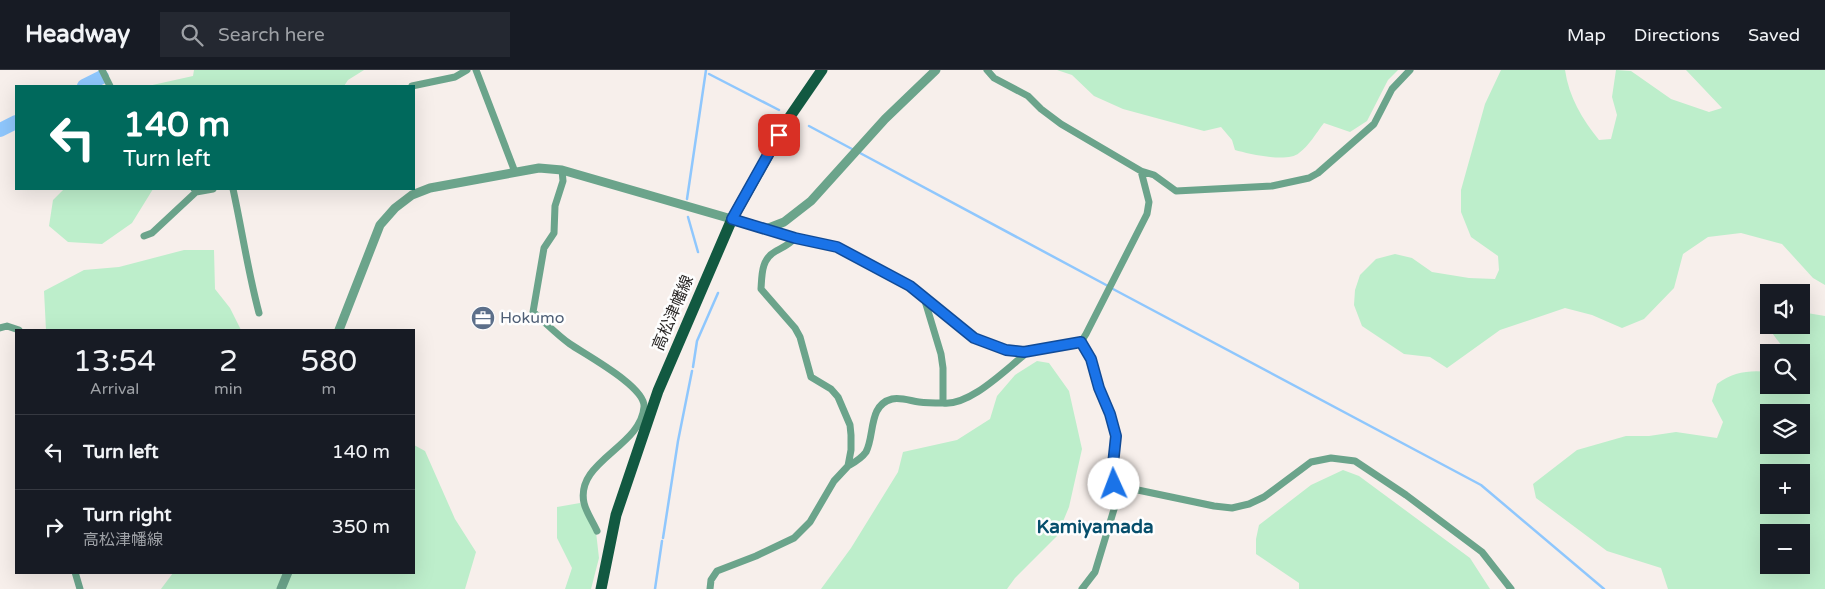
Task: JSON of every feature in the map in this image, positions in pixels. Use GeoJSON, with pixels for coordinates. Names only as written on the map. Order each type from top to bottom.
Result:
{"type":"FeatureCollection","features":[{"type":"Feature","properties":{"kind":"main road","name":"高松津幡線"},"geometry":{"type":"LineString","coordinates":[[601,589],[616,516],[658,391],[732,219],[788,118],[822,70]]}},
{"type":"Feature","properties":{"kind":"street"},"geometry":{"type":"LineString","coordinates":[[102,70],[110,85]]}},
{"type":"Feature","properties":{"kind":"street"},"geometry":{"type":"LineString","coordinates":[[415,85],[455,77],[468,70]]}},
{"type":"Feature","properties":{"kind":"street"},"geometry":{"type":"LineString","coordinates":[[476,70],[515,172]]}},
{"type":"Feature","properties":{"kind":"street"},"geometry":{"type":"LineString","coordinates":[[766,229],[784,222],[811,201],[885,119],[936,70]]}},
{"type":"Feature","properties":{"kind":"street"},"geometry":{"type":"LineString","coordinates":[[987,70],[994,78],[1028,96],[1061,124],[1141,171],[1154,174],[1176,191],[1272,186],[1310,178],[1374,124],[1392,89],[1410,70]]}},
{"type":"Feature","properties":{"kind":"street"},"geometry":{"type":"LineString","coordinates":[[339,329],[380,224],[395,208],[412,195],[430,188],[539,168],[562,170],[795,238],[837,247],[910,286],[926,297],[974,338],[1006,350],[1024,352],[1081,342]]}},
{"type":"Feature","properties":{"kind":"street"},"geometry":{"type":"LineString","coordinates":[[562,170],[564,181],[555,206],[554,233],[544,248],[533,312],[570,344],[618,376],[641,396],[644,401],[643,411],[634,431],[591,472],[586,482],[584,504],[597,531]]}},
{"type":"Feature","properties":{"kind":"street"},"geometry":{"type":"LineString","coordinates":[[1081,342],[1147,214],[1149,202],[1141,171]]}},
{"type":"Feature","properties":{"kind":"street"},"geometry":{"type":"LineString","coordinates":[[144,236],[152,233],[195,190]]}},
{"type":"Feature","properties":{"kind":"street"},"geometry":{"type":"LineString","coordinates":[[233,190],[250,278],[259,313]]}},
{"type":"Feature","properties":{"kind":"street"},"geometry":{"type":"LineString","coordinates":[[795,238],[790,244],[774,252],[766,259],[762,272],[762,289],[774,306],[795,328],[800,337],[811,377],[838,397],[850,425],[848,466]]}},
{"type":"Feature","properties":{"kind":"street"},"geometry":{"type":"LineString","coordinates":[[926,297],[925,301],[941,354],[943,368],[942,403]]}},
{"type":"Feature","properties":{"kind":"street"},"geometry":{"type":"LineString","coordinates":[[0,328],[7,326],[15,329]]}},
{"type":"Feature","properties":{"kind":"street"},"geometry":{"type":"LineString","coordinates":[[1081,342],[1091,359],[1116,436],[1112,474],[1116,506],[1095,572],[1082,589]]}},
{"type":"Feature","properties":{"kind":"street"},"geometry":{"type":"LineString","coordinates":[[710,589],[711,580],[717,571],[756,556],[794,538],[810,522],[834,481],[848,466],[860,460],[866,451],[871,440],[876,412],[884,404],[891,399],[898,399],[921,403],[952,404],[981,389],[1023,356],[1024,352]]}},
{"type":"Feature","properties":{"kind":"street"},"geometry":{"type":"LineString","coordinates":[[625,441],[639,446]]}},
{"type":"Feature","properties":{"kind":"street"},"geometry":{"type":"LineString","coordinates":[[1114,484],[1214,506],[1232,508],[1249,504],[1264,496],[1310,462],[1332,458],[1356,461],[1406,495],[1482,552],[1511,589]]}},
{"type":"Feature","properties":{"kind":"street"},"geometry":{"type":"LineString","coordinates":[[76,574],[80,589]]}},
{"type":"Feature","properties":{"kind":"street"},"geometry":{"type":"LineString","coordinates":[[281,589],[287,574]]}},
{"type":"Feature","properties":{"kind":"green space"},"geometry":{"type":"Polygon","coordinates":[[[194,70],[364,70],[348,80],[345,85],[152,85],[193,76],[194,70]]]}},
{"type":"Feature","properties":{"kind":"green space"},"geometry":{"type":"Polygon","coordinates":[[[1057,70],[1398,70],[1388,80],[1367,121],[1350,132],[1324,123],[1303,150],[1294,156],[1278,158],[1235,150],[1232,140],[1221,127],[1204,131],[1123,109],[1094,96],[1072,75],[1057,70]]]}},
{"type":"Feature","properties":{"kind":"green space"},"geometry":{"type":"Polygon","coordinates":[[[1501,70],[1565,70],[1577,107],[1599,140],[1611,139],[1617,115],[1612,97],[1616,70],[1631,71],[1671,99],[1709,112],[1722,108],[1686,70],[1825,70],[1825,285],[1813,278],[1782,244],[1741,233],[1708,237],[1683,254],[1674,288],[1644,319],[1622,328],[1592,315],[1565,308],[1500,330],[1447,368],[1430,357],[1404,354],[1362,326],[1354,305],[1355,290],[1360,275],[1376,259],[1395,254],[1412,258],[1432,272],[1469,278],[1495,279],[1499,270],[1498,256],[1471,237],[1461,212],[1461,190],[1485,104],[1501,70]]]}},
{"type":"Feature","properties":{"kind":"green space"},"geometry":{"type":"Polygon","coordinates":[[[63,190],[152,190],[132,223],[102,244],[68,242],[49,226],[53,200],[63,190]]]}},
{"type":"Feature","properties":{"kind":"green space"},"geometry":{"type":"Polygon","coordinates":[[[184,250],[214,250],[215,289],[230,308],[240,329],[46,329],[44,291],[84,270],[119,267],[184,250]]]}},
{"type":"Feature","properties":{"kind":"green space"},"geometry":{"type":"Polygon","coordinates":[[[1810,314],[1825,316],[1825,589],[1668,589],[1661,568],[1607,551],[1536,498],[1533,484],[1577,450],[1626,436],[1649,436],[1676,432],[1717,438],[1723,422],[1712,401],[1717,384],[1735,374],[1760,371],[1760,394],[1810,394],[1810,344],[1782,344],[1773,334],[1810,334],[1810,314]]]}},
{"type":"Feature","properties":{"kind":"green space"},"geometry":{"type":"Polygon","coordinates":[[[1037,361],[1049,363],[1069,391],[1082,449],[1069,507],[1057,536],[1015,578],[1007,589],[821,589],[851,548],[898,472],[903,452],[957,440],[990,419],[997,396],[1015,375],[1037,361]]]}},
{"type":"Feature","properties":{"kind":"green space"},"geometry":{"type":"Polygon","coordinates":[[[415,446],[425,451],[455,519],[476,552],[465,589],[161,589],[172,574],[415,574],[415,446]]]}},
{"type":"Feature","properties":{"kind":"green space"},"geometry":{"type":"Polygon","coordinates":[[[1343,470],[1359,476],[1470,558],[1490,589],[1299,589],[1299,583],[1256,554],[1256,539],[1259,525],[1311,485],[1343,470]]]}},
{"type":"Feature","properties":{"kind":"green space"},"geometry":{"type":"Polygon","coordinates":[[[580,503],[596,532],[599,558],[591,589],[565,589],[572,568],[557,538],[557,507],[580,503]]]}},
{"type":"Feature","properties":{"kind":"waterway"},"geometry":{"type":"LineString","coordinates":[[687,199],[706,70]]}},
{"type":"Feature","properties":{"kind":"waterway"},"geometry":{"type":"LineString","coordinates":[[709,74],[779,110]]}},
{"type":"Feature","properties":{"kind":"waterway"},"geometry":{"type":"LineString","coordinates":[[86,85],[102,77]]}},
{"type":"Feature","properties":{"kind":"waterway"},"geometry":{"type":"LineString","coordinates":[[0,130],[15,122]]}},
{"type":"Feature","properties":{"kind":"waterway"},"geometry":{"type":"LineString","coordinates":[[809,126],[852,149]]}},
{"type":"Feature","properties":{"kind":"waterway"},"geometry":{"type":"LineString","coordinates":[[860,153],[1108,286]]}},
{"type":"Feature","properties":{"kind":"waterway"},"geometry":{"type":"LineString","coordinates":[[688,217],[698,252]]}},
{"type":"Feature","properties":{"kind":"waterway"},"geometry":{"type":"LineString","coordinates":[[1113,289],[1481,485],[1604,589]]}},
{"type":"Feature","properties":{"kind":"waterway"},"geometry":{"type":"LineString","coordinates":[[693,367],[697,341],[718,293]]}},
{"type":"Feature","properties":{"kind":"waterway"},"geometry":{"type":"LineString","coordinates":[[663,538],[678,441],[692,371]]}},
{"type":"Feature","properties":{"kind":"waterway"},"geometry":{"type":"LineString","coordinates":[[655,589],[662,541]]}},
{"type":"Feature","properties":{"kind":"place","name":"Hokumo"},"geometry":{"type":"Point","coordinates":[483,318]}},
{"type":"Feature","properties":{"kind":"district","name":"Kamiyamada"},"geometry":{"type":"Point","coordinates":[1095,527]}},
{"type":"Feature","properties":{"kind":"route"},"geometry":{"type":"LineString","coordinates":[[779,135],[732,219],[795,238],[837,247],[910,286],[926,297],[974,338],[1006,350],[1024,352],[1081,342],[1091,359],[1116,436],[1112,474],[1114,484]]}}]}
